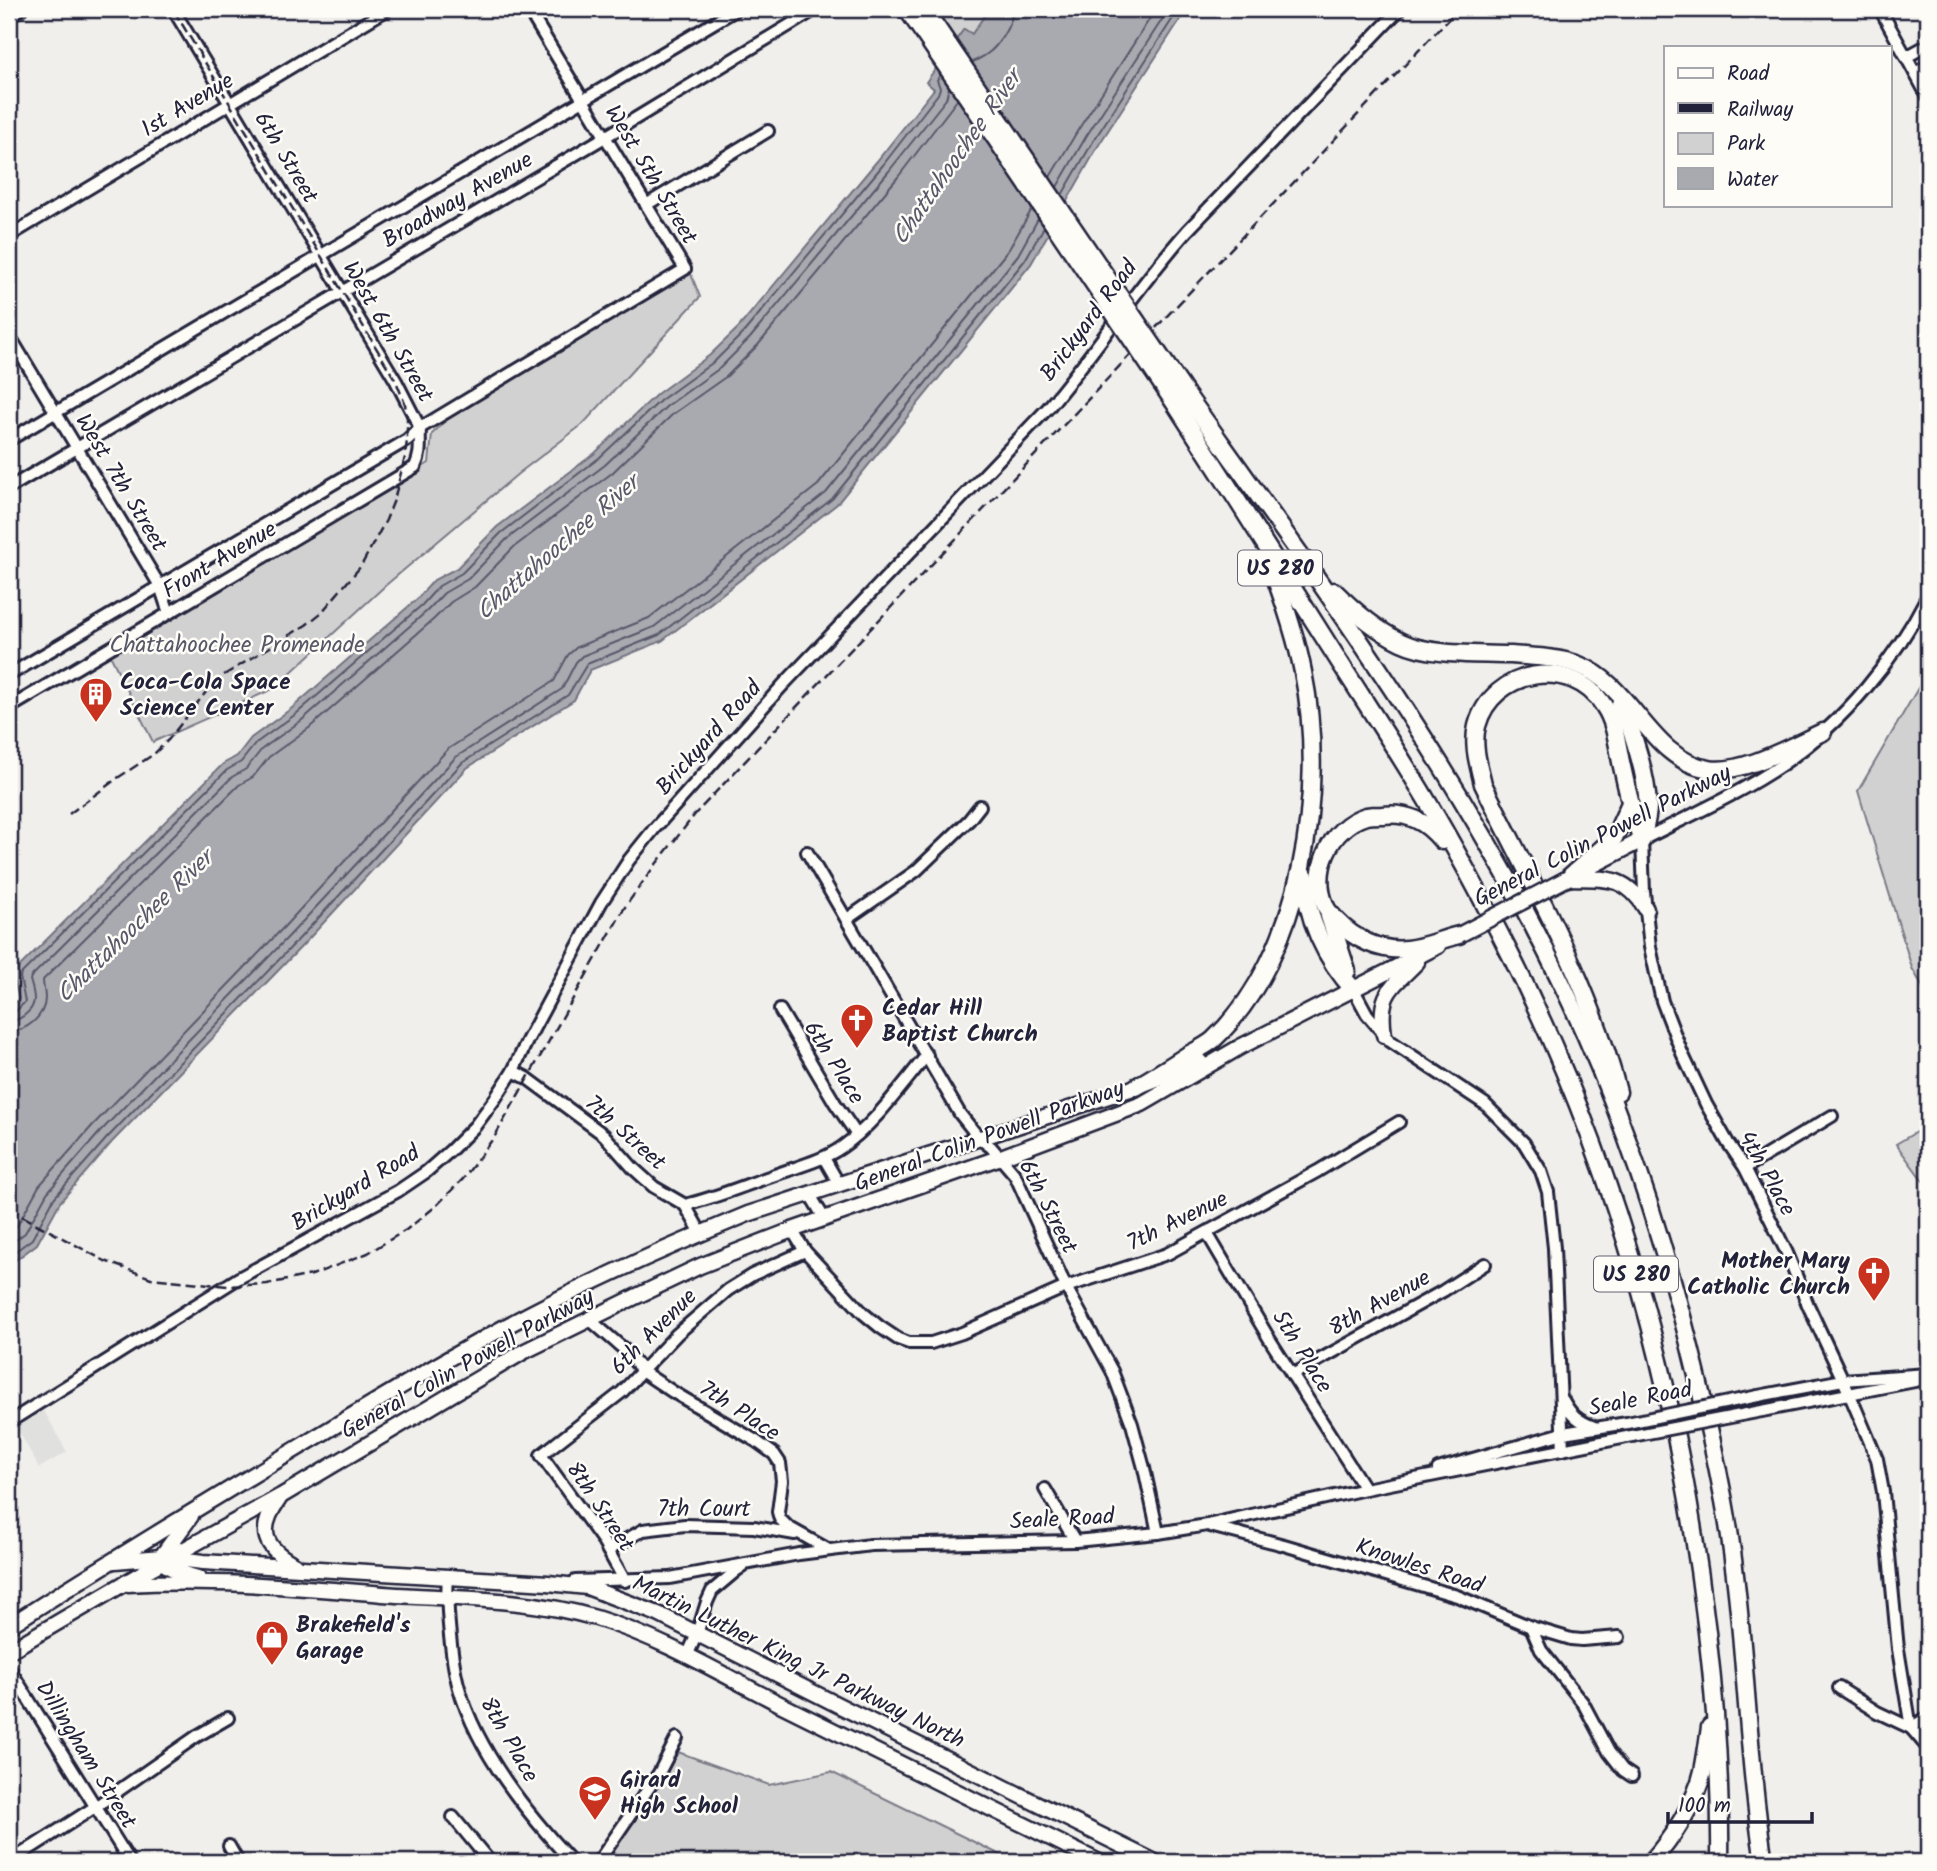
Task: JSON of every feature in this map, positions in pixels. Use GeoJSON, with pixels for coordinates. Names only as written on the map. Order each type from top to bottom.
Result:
{"type":"FeatureCollection","features":[{"type":"Feature","properties":{"kind":"highway","name":"US 280"},"geometry":{"type":"LineString","coordinates":[[907,9],[1180,398],[1303,557],[1429,742],[1503,868],[1578,1019],[1636,1166],[1671,1273],[1689,1338],[1724,1503],[1742,1637],[1755,1809],[1753,1862]]}},
{"type":"Feature","properties":{"kind":"highway","name":"US 280"},"geometry":{"type":"LineString","coordinates":[[924,9],[1180,398],[1261,537],[1427,801],[1510,954],[1568,1082],[1599,1161],[1640,1289],[1660,1365],[1692,1513],[1714,1704],[1720,1862]]}},
{"type":"Feature","properties":{"kind":"highway"},"geometry":{"type":"LineString","coordinates":[[1261,537],[1291,620],[1304,675],[1310,731],[1311,788],[1305,894],[1312,920],[1340,975],[1354,990]]}},
{"type":"Feature","properties":{"kind":"highway"},"geometry":{"type":"LineString","coordinates":[[1303,557],[1355,612],[1402,643],[1435,651],[1548,657],[1580,665],[1610,682],[1665,747],[1689,763],[1710,770],[1728,770],[1744,766],[1823,732]]}},
{"type":"Feature","properties":{"kind":"highway"},"geometry":{"type":"LineString","coordinates":[[1636,1166],[1609,1059],[1586,994],[1483,785],[1475,751],[1476,728],[1485,706],[1500,689],[1521,678],[1544,674],[1566,677],[1587,688],[1604,704],[1614,725],[1634,820],[1642,840]]}},
{"type":"Feature","properties":{"kind":"highway"},"geometry":{"type":"LineString","coordinates":[[1610,682],[1629,721],[1643,775],[1648,808],[1642,840]]}},
{"type":"Feature","properties":{"kind":"highway"},"geometry":{"type":"LineString","coordinates":[[1569,878],[1614,838],[1630,803]]}},
{"type":"Feature","properties":{"kind":"highway"},"geometry":{"type":"LineString","coordinates":[[1354,990],[1321,888],[1321,865],[1330,844],[1345,827],[1366,817],[1389,814],[1409,816],[1433,829],[1466,871]]}},
{"type":"Feature","properties":{"kind":"highway"},"geometry":{"type":"LineString","coordinates":[[1136,1087],[1212,1041],[1248,1001],[1275,952],[1295,891],[1306,844]]}},
{"type":"Feature","properties":{"kind":"highway"},"geometry":{"type":"LineString","coordinates":[[1326,909],[1348,933],[1381,947],[1407,949],[1459,935]]}},
{"type":"Feature","properties":{"kind":"highway"},"geometry":{"type":"LineString","coordinates":[[1651,1862],[1661,1852],[1691,1804],[1703,1772],[1714,1704]]}},
{"type":"Feature","properties":{"kind":"highway"},"geometry":{"type":"LineString","coordinates":[[1755,1809],[1764,1862]]}},
{"type":"Feature","properties":{"kind":"main road","name":"General Colin Powell Parkway"},"geometry":{"type":"LineString","coordinates":[[9,1651],[165,1559],[281,1496],[494,1369],[589,1319],[700,1266],[792,1230],[1001,1157],[1142,1104],[1240,1047],[1642,840]]}},
{"type":"Feature","properties":{"kind":"main road"},"geometry":{"type":"LineString","coordinates":[[1569,878],[1606,879],[1622,883],[1633,891],[1646,909]]}},
{"type":"Feature","properties":{"kind":"main road"},"geometry":{"type":"LineString","coordinates":[[1384,1035],[1381,1013],[1385,998],[1427,952]]}},
{"type":"Feature","properties":{"kind":"main road","name":"General Colin Powell Parkway"},"geometry":{"type":"LineString","coordinates":[[9,1626],[110,1561],[472,1345],[592,1282],[748,1214],[1136,1087],[1240,1047]]}},
{"type":"Feature","properties":{"kind":"main road"},"geometry":{"type":"LineString","coordinates":[[281,1496],[269,1513],[265,1531],[269,1544],[284,1559],[307,1569],[313,1589]]}},
{"type":"Feature","properties":{"kind":"main road"},"geometry":{"type":"LineString","coordinates":[[194,1511],[165,1559],[183,1574],[213,1582]]}},
{"type":"Feature","properties":{"kind":"main road","name":"Martin Luther King Jr Parkway North"},"geometry":{"type":"LineString","coordinates":[[110,1561],[165,1559],[587,1587],[658,1614],[1155,1862]]}},
{"type":"Feature","properties":{"kind":"main road","name":"Martin Luther King Jr Parkway North"},"geometry":{"type":"LineString","coordinates":[[123,1585],[213,1582],[504,1600],[571,1612],[625,1628],[687,1656],[1099,1862]]}},
{"type":"Feature","properties":{"kind":"street"},"geometry":{"type":"LineString","coordinates":[[9,16],[20,9]]}},
{"type":"Feature","properties":{"kind":"street","name":"6th Street"},"geometry":{"type":"LineString","coordinates":[[173,9],[321,255]]}},
{"type":"Feature","properties":{"kind":"street","name":"1st Avenue"},"geometry":{"type":"LineString","coordinates":[[9,236],[388,9]]}},
{"type":"Feature","properties":{"kind":"street","name":"West 5th Street"},"geometry":{"type":"LineString","coordinates":[[528,9],[685,269]]}},
{"type":"Feature","properties":{"kind":"street","name":"Broadway Avenue"},"geometry":{"type":"LineString","coordinates":[[9,440],[737,9]]}},
{"type":"Feature","properties":{"kind":"street","name":"Broadway Avenue"},"geometry":{"type":"LineString","coordinates":[[9,488],[816,9]]}},
{"type":"Feature","properties":{"kind":"street","name":"Brickyard Road"},"geometry":{"type":"LineString","coordinates":[[9,1422],[237,1279],[398,1191],[426,1172],[475,1126],[513,1071],[601,903],[629,860],[654,829],[782,686],[1048,408],[1074,378],[1157,264],[1187,230],[1400,9]]}},
{"type":"Feature","properties":{"kind":"street"},"geometry":{"type":"LineString","coordinates":[[1881,9],[1928,97]]}},
{"type":"Feature","properties":{"kind":"street"},"geometry":{"type":"LineString","coordinates":[[1906,57],[1928,45]]}},
{"type":"Feature","properties":{"kind":"street"},"geometry":{"type":"LineString","coordinates":[[1915,73],[1928,66]]}},
{"type":"Feature","properties":{"kind":"street"},"geometry":{"type":"LineString","coordinates":[[646,205],[768,131]]}},
{"type":"Feature","properties":{"kind":"street","name":"West 6th Street"},"geometry":{"type":"LineString","coordinates":[[321,255],[420,428]]}},
{"type":"Feature","properties":{"kind":"street","name":"Front Avenue"},"geometry":{"type":"LineString","coordinates":[[9,675],[407,440],[420,428],[685,269]]}},
{"type":"Feature","properties":{"kind":"street"},"geometry":{"type":"LineString","coordinates":[[9,335],[55,412]]}},
{"type":"Feature","properties":{"kind":"street","name":"West 7th Street"},"geometry":{"type":"LineString","coordinates":[[55,412],[160,586],[169,613]]}},
{"type":"Feature","properties":{"kind":"street","name":"Front Avenue"},"geometry":{"type":"LineString","coordinates":[[9,708],[415,467],[421,455],[420,428]]}},
{"type":"Feature","properties":{"kind":"street","name":"General Colin Powell Parkway"},"geometry":{"type":"LineString","coordinates":[[1642,840],[1773,771],[1810,744],[1859,696],[1881,669],[1902,641],[1928,595]]}},
{"type":"Feature","properties":{"kind":"street"},"geometry":{"type":"LineString","coordinates":[[847,919],[916,871],[980,806]]}},
{"type":"Feature","properties":{"kind":"street","name":"4th Place"},"geometry":{"type":"LineString","coordinates":[[1642,840],[1650,947],[1662,1001],[1706,1104],[1745,1168],[1787,1253],[1869,1438],[1880,1469],[1898,1649],[1911,1728]]}},
{"type":"Feature","properties":{"kind":"street","name":"6th Street"},"geometry":{"type":"LineString","coordinates":[[807,852],[960,1114],[1015,1175],[1066,1287],[1112,1371],[1125,1403],[1144,1468],[1158,1533]]}},
{"type":"Feature","properties":{"kind":"street"},"geometry":{"type":"LineString","coordinates":[[1354,990],[1367,1014],[1390,1041],[1485,1104],[1524,1143],[1541,1171],[1548,1192],[1554,1248],[1563,1450]]}},
{"type":"Feature","properties":{"kind":"street","name":"6th Place"},"geometry":{"type":"LineString","coordinates":[[780,1010],[857,1135]]}},
{"type":"Feature","properties":{"kind":"street"},"geometry":{"type":"LineString","coordinates":[[701,1233],[685,1205],[720,1196],[824,1158],[842,1147],[879,1112],[927,1055]]}},
{"type":"Feature","properties":{"kind":"street","name":"7th Street"},"geometry":{"type":"LineString","coordinates":[[513,1071],[590,1123],[654,1187],[685,1205]]}},
{"type":"Feature","properties":{"kind":"street"},"geometry":{"type":"LineString","coordinates":[[1745,1168],[1832,1116]]}},
{"type":"Feature","properties":{"kind":"street","name":"7th Avenue"},"geometry":{"type":"LineString","coordinates":[[804,1251],[880,1328],[909,1343],[931,1343],[962,1333],[1066,1287],[1167,1254],[1318,1171],[1399,1122]]}},
{"type":"Feature","properties":{"kind":"street"},"geometry":{"type":"LineString","coordinates":[[824,1158],[839,1184]]}},
{"type":"Feature","properties":{"kind":"street"},"geometry":{"type":"LineString","coordinates":[[809,1193],[824,1218]]}},
{"type":"Feature","properties":{"kind":"street"},"geometry":{"type":"LineString","coordinates":[[792,1230],[804,1251]]}},
{"type":"Feature","properties":{"kind":"street","name":"5th Place"},"geometry":{"type":"LineString","coordinates":[[1207,1233],[1292,1375],[1365,1489]]}},
{"type":"Feature","properties":{"kind":"street","name":"6th Avenue"},"geometry":{"type":"LineString","coordinates":[[541,1455],[622,1392],[677,1334],[728,1290],[752,1275],[804,1251]]}},
{"type":"Feature","properties":{"kind":"street","name":"8th Avenue"},"geometry":{"type":"LineString","coordinates":[[1292,1375],[1443,1291],[1485,1264]]}},
{"type":"Feature","properties":{"kind":"street","name":"7th Place"},"geometry":{"type":"LineString","coordinates":[[589,1319],[626,1351],[643,1371],[774,1454],[780,1463],[782,1481],[778,1512],[780,1519],[788,1527],[829,1550]]}},
{"type":"Feature","properties":{"kind":"street","name":"Seale Road"},"geometry":{"type":"LineString","coordinates":[[1365,1489],[1563,1433],[1843,1380],[1928,1376]]}},
{"type":"Feature","properties":{"kind":"street","name":"Seale Road"},"geometry":{"type":"LineString","coordinates":[[548,1583],[670,1578],[829,1550],[915,1543],[1075,1541],[1158,1533],[1207,1525],[1365,1489],[1850,1395],[1928,1376]]}},
{"type":"Feature","properties":{"kind":"street"},"geometry":{"type":"LineString","coordinates":[[1561,1395],[1578,1421],[1597,1428]]}},
{"type":"Feature","properties":{"kind":"street","name":"8th Street"},"geometry":{"type":"LineString","coordinates":[[541,1455],[601,1538],[625,1581]]}},
{"type":"Feature","properties":{"kind":"street"},"geometry":{"type":"LineString","coordinates":[[1045,1489],[1075,1541]]}},
{"type":"Feature","properties":{"kind":"street","name":"7th Court"},"geometry":{"type":"LineString","coordinates":[[608,1550],[643,1530],[685,1525],[754,1527],[805,1536]]}},
{"type":"Feature","properties":{"kind":"street","name":"Knowles Road"},"geometry":{"type":"LineString","coordinates":[[1207,1525],[1457,1596],[1531,1627],[1571,1639],[1619,1637]]}},
{"type":"Feature","properties":{"kind":"street","name":"Seale Road"},"geometry":{"type":"LineString","coordinates":[[687,1656],[712,1591],[737,1570],[758,1561]]}},
{"type":"Feature","properties":{"kind":"street","name":"8th Place"},"geometry":{"type":"LineString","coordinates":[[449,1577],[446,1598],[453,1666],[475,1730],[525,1806],[572,1862]]}},
{"type":"Feature","properties":{"kind":"street"},"geometry":{"type":"LineString","coordinates":[[1531,1627],[1541,1650],[1583,1703],[1609,1752],[1623,1770],[1632,1776]]}},
{"type":"Feature","properties":{"kind":"street","name":"Dillingham Street"},"geometry":{"type":"LineString","coordinates":[[9,1668],[130,1862]]}},
{"type":"Feature","properties":{"kind":"street"},"geometry":{"type":"LineString","coordinates":[[1839,1688],[1877,1712],[1911,1728],[1928,1748]]}},
{"type":"Feature","properties":{"kind":"street"},"geometry":{"type":"LineString","coordinates":[[9,1862],[228,1717]]}},
{"type":"Feature","properties":{"kind":"street"},"geometry":{"type":"LineString","coordinates":[[1911,1728],[1928,1717]]}},
{"type":"Feature","properties":{"kind":"street"},"geometry":{"type":"LineString","coordinates":[[598,1862],[659,1773],[677,1738]]}},
{"type":"Feature","properties":{"kind":"street"},"geometry":{"type":"LineString","coordinates":[[453,1817],[490,1862]]}},
{"type":"Feature","properties":{"kind":"street"},"geometry":{"type":"LineString","coordinates":[[229,1846],[238,1862]]}},
{"type":"Feature","properties":{"kind":"shaded area"},"geometry":{"type":"Polygon","coordinates":[[[44,1411],[67,1452],[39,1468],[16,1426],[44,1411]]]}},
{"type":"Feature","properties":{"kind":"green space"},"geometry":{"type":"Polygon","coordinates":[[[935,9],[989,9],[972,34],[964,29],[956,40],[935,9]]]}},
{"type":"Feature","properties":{"kind":"green space","name":"Chattahoochee Promenade"},"geometry":{"type":"Polygon","coordinates":[[[691,274],[700,297],[583,424],[519,473],[386,585],[273,689],[153,742],[110,655],[429,463],[432,434],[454,413],[691,274]]]}},
{"type":"Feature","properties":{"kind":"green space"},"geometry":{"type":"Polygon","coordinates":[[[1928,671],[1928,996],[1912,968],[1858,791],[1928,671]]]}},
{"type":"Feature","properties":{"kind":"green space"},"geometry":{"type":"Polygon","coordinates":[[[1928,1125],[1928,1181],[1923,1181],[1896,1144],[1928,1125]]]}},
{"type":"Feature","properties":{"kind":"green space"},"geometry":{"type":"Polygon","coordinates":[[[678,1752],[769,1785],[831,1772],[1015,1862],[605,1862],[678,1752]]]}},
{"type":"Feature","properties":{"kind":"water","name":"Chattahoochee River"},"geometry":{"type":"Polygon","coordinates":[[[989,9],[1187,9],[1100,143],[1031,264],[837,504],[662,641],[590,670],[574,700],[467,768],[302,946],[112,1142],[60,1202],[37,1244],[9,1265],[9,1008],[19,999],[12,974],[223,764],[237,756],[251,738],[292,708],[417,599],[434,580],[457,568],[497,527],[595,453],[657,394],[710,355],[739,327],[934,89],[926,82],[964,29],[972,34],[989,9]]]}},
{"type":"Feature","properties":{"kind":"railway"},"geometry":{"type":"LineString","coordinates":[[69,814],[154,754],[210,687],[224,675],[321,613],[361,566],[386,520],[405,457],[407,416],[396,381],[173,9]]}},
{"type":"Feature","properties":{"kind":"railway"},"geometry":{"type":"LineString","coordinates":[[9,1209],[105,1261],[151,1278],[228,1286],[267,1284],[312,1275],[368,1253],[406,1230],[435,1207],[463,1179],[495,1136],[625,907],[696,813],[1458,9]]}},
{"type":"Feature","properties":{"kind":"place","name":"Coca-Cola Space Science Center"},"geometry":{"type":"Point","coordinates":[96,724]}},
{"type":"Feature","properties":{"kind":"place","name":"Cedar Hill Baptist Church"},"geometry":{"type":"Point","coordinates":[857,1050]}},
{"type":"Feature","properties":{"kind":"place","name":"Mother Mary Catholic Church"},"geometry":{"type":"Point","coordinates":[1874,1303]}},
{"type":"Feature","properties":{"kind":"place","name":"Brakefield's Garage"},"geometry":{"type":"Point","coordinates":[272,1667]}},
{"type":"Feature","properties":{"kind":"place","name":"Girard High School"},"geometry":{"type":"Point","coordinates":[595,1822]}}]}
